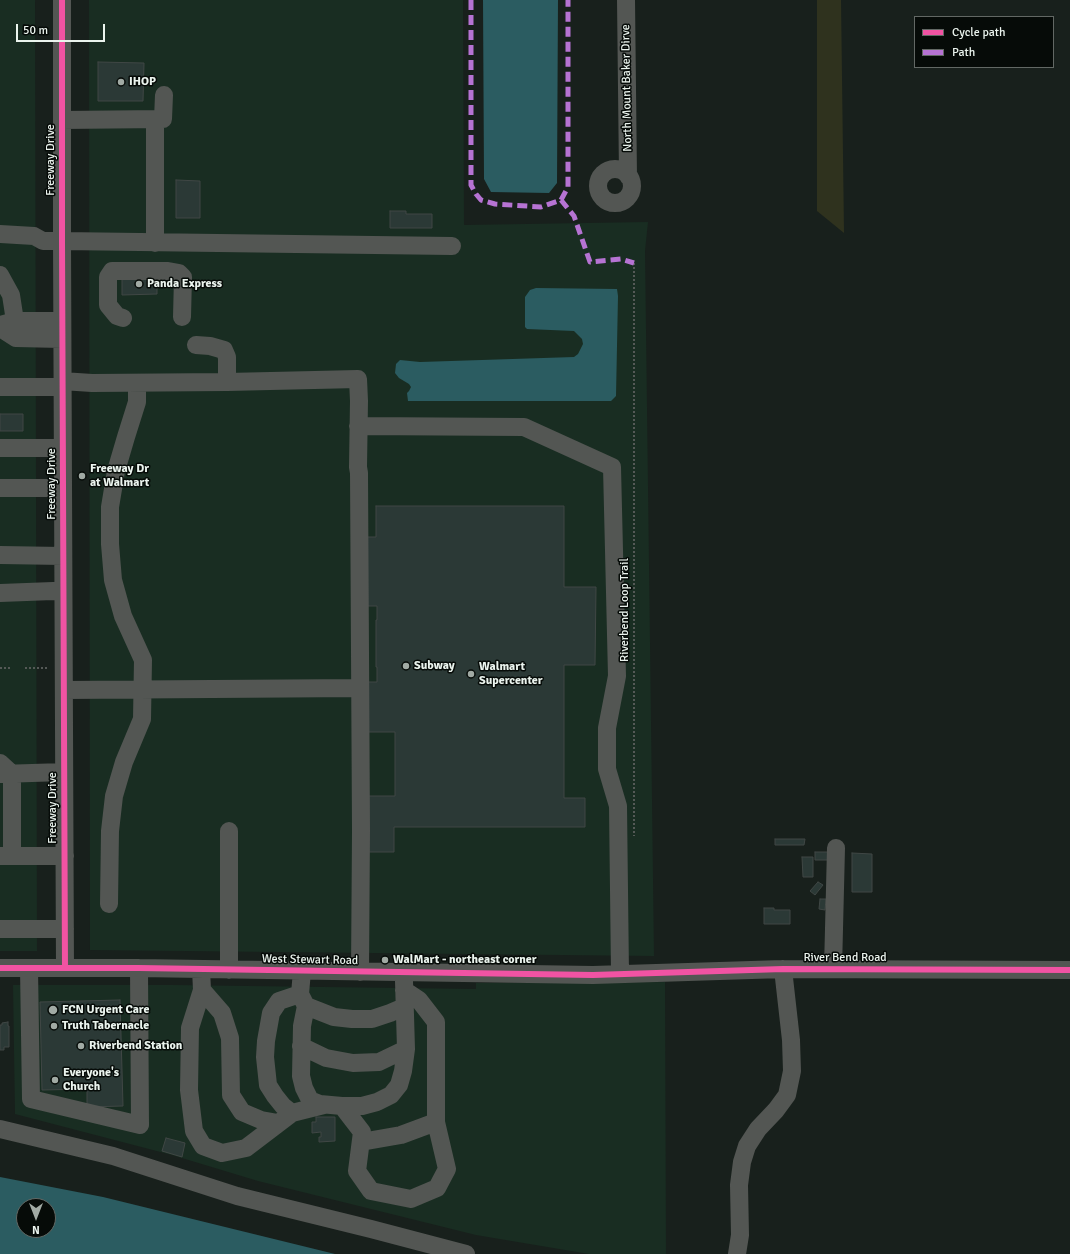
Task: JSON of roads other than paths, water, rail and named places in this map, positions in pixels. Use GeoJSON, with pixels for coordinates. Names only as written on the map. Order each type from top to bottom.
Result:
{"type":"FeatureCollection","features":[{"type":"Feature","properties":{"kind":"street","name":"Freeway Drive"},"geometry":{"type":"LineString","coordinates":[[62,0],[62,448],[66,929],[65,968]]}},
{"type":"Feature","properties":{"kind":"street","name":"North Mount Baker Dirve"},"geometry":{"type":"LineString","coordinates":[[626,0],[628,176]]}},
{"type":"Feature","properties":{"kind":"street"},"geometry":{"type":"LineString","coordinates":[[62,120],[164,119],[164,95]]}},
{"type":"Feature","properties":{"kind":"street"},"geometry":{"type":"LineString","coordinates":[[154,120],[155,243]]}},
{"type":"Feature","properties":{"kind":"street"},"geometry":{"type":"LineString","coordinates":[[0,234],[34,236],[43,241],[452,246]]}},
{"type":"Feature","properties":{"kind":"street"},"geometry":{"type":"LineString","coordinates":[[123,318],[118,316],[108,305],[108,277],[112,271],[168,271],[179,273],[182,277],[182,317]]}},
{"type":"Feature","properties":{"kind":"street"},"geometry":{"type":"LineString","coordinates":[[0,275],[12,295],[5,325]]}},
{"type":"Feature","properties":{"kind":"street"},"geometry":{"type":"LineString","coordinates":[[5,325],[62,321]]}},
{"type":"Feature","properties":{"kind":"street"},"geometry":{"type":"LineString","coordinates":[[5,325],[16,338],[62,339]]}},
{"type":"Feature","properties":{"kind":"street"},"geometry":{"type":"LineString","coordinates":[[196,345],[210,346],[224,350],[227,357],[228,382]]}},
{"type":"Feature","properties":{"kind":"street"},"geometry":{"type":"LineString","coordinates":[[0,387],[92,383],[358,379],[360,972]]}},
{"type":"Feature","properties":{"kind":"street"},"geometry":{"type":"LineString","coordinates":[[110,904],[110,831],[114,796],[124,762],[142,719],[143,660],[123,616],[113,580],[110,544],[110,507],[116,471],[137,402],[137,383]]}},
{"type":"Feature","properties":{"kind":"street"},"geometry":{"type":"LineString","coordinates":[[358,426],[524,427],[612,467],[617,676],[607,728],[607,769],[618,806],[620,974]]}},
{"type":"Feature","properties":{"kind":"street"},"geometry":{"type":"LineString","coordinates":[[0,448],[62,448]]}},
{"type":"Feature","properties":{"kind":"street"},"geometry":{"type":"LineString","coordinates":[[0,488],[63,488]]}},
{"type":"Feature","properties":{"kind":"street"},"geometry":{"type":"LineString","coordinates":[[0,555],[63,556]]}},
{"type":"Feature","properties":{"kind":"street"},"geometry":{"type":"LineString","coordinates":[[0,593],[63,592]]}},
{"type":"Feature","properties":{"kind":"street"},"geometry":{"type":"LineString","coordinates":[[64,690],[360,688]]}},
{"type":"Feature","properties":{"kind":"street"},"geometry":{"type":"LineString","coordinates":[[64,772],[4,771],[6,856],[65,856]]}},
{"type":"Feature","properties":{"kind":"street"},"geometry":{"type":"LineString","coordinates":[[229,831],[229,970]]}},
{"type":"Feature","properties":{"kind":"street"},"geometry":{"type":"LineString","coordinates":[[833,969],[836,848]]}},
{"type":"Feature","properties":{"kind":"street"},"geometry":{"type":"LineString","coordinates":[[0,929],[66,929]]}},
{"type":"Feature","properties":{"kind":"street","name":"West Stewart Road"},"geometry":{"type":"LineString","coordinates":[[0,968],[139,968],[593,975],[620,974]]}},
{"type":"Feature","properties":{"kind":"street"},"geometry":{"type":"LineString","coordinates":[[30,968],[31,1098],[140,1125],[139,968]]}},
{"type":"Feature","properties":{"kind":"street"},"geometry":{"type":"LineString","coordinates":[[201,969],[202,990],[190,1028],[189,1090],[194,1131],[203,1146],[222,1153],[246,1148],[285,1118]]}},
{"type":"Feature","properties":{"kind":"street"},"geometry":{"type":"LineString","coordinates":[[737,1254],[740,1235],[739,1185],[742,1162],[747,1146],[758,1129],[776,1110],[787,1095],[792,1071],[791,1040],[783,969]]}},
{"type":"Feature","properties":{"kind":"street","name":"River Bend Road"},"geometry":{"type":"LineString","coordinates":[[620,974],[783,969],[1070,970]]}},
{"type":"Feature","properties":{"kind":"street"},"geometry":{"type":"LineString","coordinates":[[302,971],[303,1000],[301,1076],[304,1088],[310,1100],[324,1105],[342,1106],[362,1106],[377,1102],[391,1095],[398,1085],[403,1071],[406,1049],[404,972]]}},
{"type":"Feature","properties":{"kind":"street"},"geometry":{"type":"LineString","coordinates":[[202,990],[222,1013],[230,1038],[231,1095],[242,1112],[261,1120],[285,1118],[324,1105]]}},
{"type":"Feature","properties":{"kind":"street"},"geometry":{"type":"LineString","coordinates":[[285,1118],[283,1106],[268,1084],[265,1057],[271,1013],[279,1001],[303,1000],[334,1017],[372,1019],[390,1013],[404,998]]}},
{"type":"Feature","properties":{"kind":"street"},"geometry":{"type":"LineString","coordinates":[[342,1106],[362,1132],[357,1171],[371,1191],[411,1199],[437,1188],[447,1169],[436,1122],[436,1022],[419,1000],[404,998]]}},
{"type":"Feature","properties":{"kind":"street"},"geometry":{"type":"LineString","coordinates":[[301,1046],[326,1058],[353,1063],[380,1062],[406,1049]]}},
{"type":"Feature","properties":{"kind":"street"},"geometry":{"type":"LineString","coordinates":[[361,1142],[401,1135],[436,1122]]}},
{"type":"Feature","properties":{"kind":"street"},"geometry":{"type":"LineString","coordinates":[[0,1129],[113,1156],[236,1196],[466,1254]]}},
{"type":"Feature","properties":{"kind":"water"},"geometry":{"type":"Polygon","coordinates":[[[483,0],[558,0],[557,183],[549,193],[491,192],[484,179],[483,0]]]}},
{"type":"Feature","properties":{"kind":"water"},"geometry":{"type":"Polygon","coordinates":[[[536,288],[617,289],[616,396],[611,401],[408,401],[407,393],[411,387],[395,373],[396,364],[400,360],[420,362],[574,357],[578,354],[583,344],[582,339],[574,331],[527,329],[525,327],[525,297],[530,290],[536,288]]]}},
{"type":"Feature","properties":{"kind":"water"},"geometry":{"type":"Polygon","coordinates":[[[0,1177],[103,1197],[335,1254],[0,1254],[0,1177]]]}},
{"type":"Feature","properties":{"kind":"place","name":"IHOP"},"geometry":{"type":"Point","coordinates":[121,82]}},
{"type":"Feature","properties":{"kind":"place","name":"Panda Express"},"geometry":{"type":"Point","coordinates":[139,284]}},
{"type":"Feature","properties":{"kind":"place","name":"Freeway Dr at Walmart"},"geometry":{"type":"Point","coordinates":[82,476]}},
{"type":"Feature","properties":{"kind":"place","name":"Subway"},"geometry":{"type":"Point","coordinates":[406,666]}},
{"type":"Feature","properties":{"kind":"place","name":"Walmart Supercenter"},"geometry":{"type":"Point","coordinates":[471,674]}},
{"type":"Feature","properties":{"kind":"place","name":"WalMart - northeast corner"},"geometry":{"type":"Point","coordinates":[385,960]}},
{"type":"Feature","properties":{"kind":"place","name":"FCN Urgent Care"},"geometry":{"type":"Point","coordinates":[53,1010]}},
{"type":"Feature","properties":{"kind":"place","name":"Truth Tabernacle"},"geometry":{"type":"Point","coordinates":[54,1026]}},
{"type":"Feature","properties":{"kind":"place","name":"Riverbend Station"},"geometry":{"type":"Point","coordinates":[81,1046]}},
{"type":"Feature","properties":{"kind":"place","name":"Everyone's Church"},"geometry":{"type":"Point","coordinates":[55,1080]}}]}
